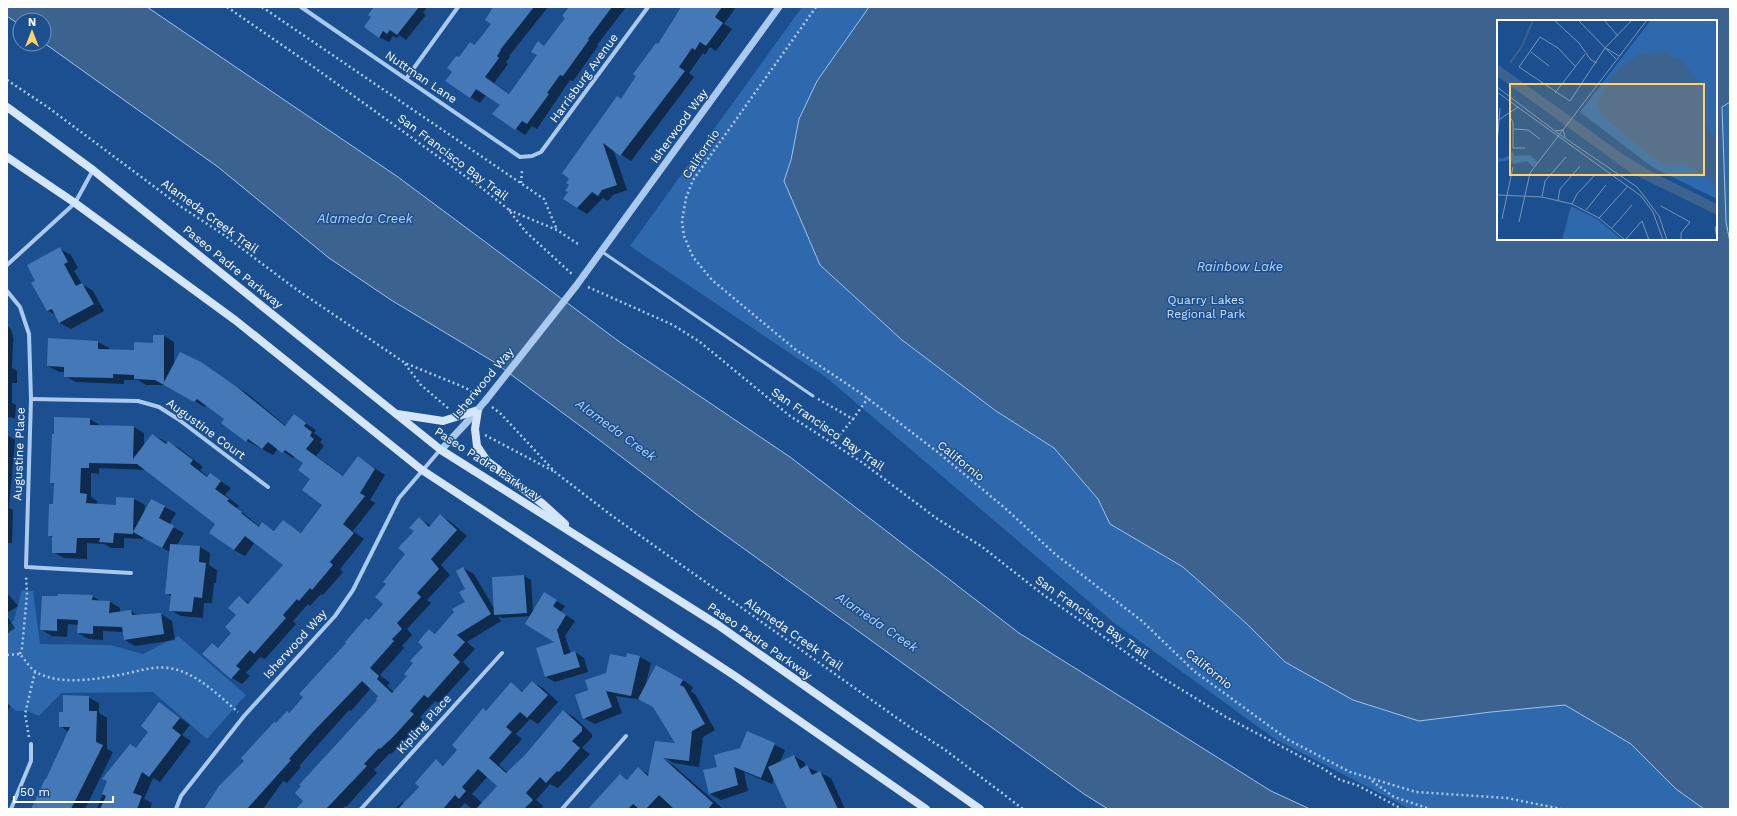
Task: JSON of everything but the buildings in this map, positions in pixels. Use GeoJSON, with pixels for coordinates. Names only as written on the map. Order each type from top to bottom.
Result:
{"type":"FeatureCollection","features":[{"type":"Feature","properties":{"kind":"main road","name":"Paseo Padre Parkway"},"geometry":{"type":"LineString","coordinates":[[7,107],[93,170],[441,450],[718,625],[980,809]]}},
{"type":"Feature","properties":{"kind":"main road"},"geometry":{"type":"LineString","coordinates":[[7,157],[75,203],[235,320],[422,470],[735,676],[926,809]]}},
{"type":"Feature","properties":{"kind":"main road"},"geometry":{"type":"LineString","coordinates":[[396,414],[443,421],[479,409]]}},
{"type":"Feature","properties":{"kind":"main road"},"geometry":{"type":"LineString","coordinates":[[479,409],[475,429],[477,446],[487,461],[543,504],[577,536]]}},
{"type":"Feature","properties":{"kind":"street","name":"Nuttman Lane"},"geometry":{"type":"LineString","coordinates":[[301,7],[520,157],[532,156]]}},
{"type":"Feature","properties":{"kind":"street"},"geometry":{"type":"LineString","coordinates":[[406,79],[458,7]]}},
{"type":"Feature","properties":{"kind":"street","name":"Harrisburg Avenue"},"geometry":{"type":"LineString","coordinates":[[532,156],[541,152],[648,7]]}},
{"type":"Feature","properties":{"kind":"street","name":"Isherwood Way"},"geometry":{"type":"LineString","coordinates":[[176,809],[181,796],[244,716],[335,616],[353,590],[399,498],[422,470],[479,409],[547,322],[601,251],[779,7]]}},
{"type":"Feature","properties":{"kind":"street"},"geometry":{"type":"LineString","coordinates":[[7,266],[75,203],[93,170]]}},
{"type":"Feature","properties":{"kind":"street","name":"Augustine Place"},"geometry":{"type":"LineString","coordinates":[[7,291],[20,307],[29,334],[31,399],[26,567]]}},
{"type":"Feature","properties":{"kind":"street","name":"Augustine Court"},"geometry":{"type":"LineString","coordinates":[[31,399],[138,401],[159,407],[178,419],[268,487]]}},
{"type":"Feature","properties":{"kind":"street"},"geometry":{"type":"LineString","coordinates":[[26,567],[131,573]]}},
{"type":"Feature","properties":{"kind":"street","name":"Kipling Place"},"geometry":{"type":"LineString","coordinates":[[361,809],[502,653]]}},
{"type":"Feature","properties":{"kind":"street"},"geometry":{"type":"LineString","coordinates":[[562,809],[626,736]]}},
{"type":"Feature","properties":{"kind":"street"},"geometry":{"type":"LineString","coordinates":[[11,809],[31,761],[31,744]]}},
{"type":"Feature","properties":{"kind":"lane"},"geometry":{"type":"LineString","coordinates":[[601,251],[813,396]]}},
{"type":"Feature","properties":{"kind":"path","name":"San Francisco Bay Trail"},"geometry":{"type":"LineString","coordinates":[[227,7],[388,121],[508,209],[526,232],[579,280]]}},
{"type":"Feature","properties":{"kind":"path"},"geometry":{"type":"LineString","coordinates":[[262,7],[544,199],[557,230]]}},
{"type":"Feature","properties":{"kind":"path","name":"Californio"},"geometry":{"type":"LineString","coordinates":[[816,7],[693,180],[686,198],[682,220],[684,236],[693,257],[712,280],[796,350],[868,398],[934,449],[1006,509],[1055,554],[1142,621],[1194,671],[1287,739],[1350,772],[1416,792],[1507,798],[1562,809]]}},
{"type":"Feature","properties":{"kind":"path","name":"Alameda Creek Trail"},"geometry":{"type":"LineString","coordinates":[[7,80],[49,108],[180,206],[224,235],[293,287],[405,363],[421,385],[458,417]]}},
{"type":"Feature","properties":{"kind":"path"},"geometry":{"type":"LineString","coordinates":[[521,183],[522,170]]}},
{"type":"Feature","properties":{"kind":"path"},"geometry":{"type":"LineString","coordinates":[[508,209],[557,230],[578,244]]}},
{"type":"Feature","properties":{"kind":"path","name":"San Francisco Bay Trail"},"geometry":{"type":"LineString","coordinates":[[583,283],[588,287],[673,325],[700,342],[790,416],[863,463],[936,518],[981,546],[1041,593],[1161,677],[1232,720],[1324,769],[1340,780],[1357,786],[1402,809]]}},
{"type":"Feature","properties":{"kind":"path"},"geometry":{"type":"LineString","coordinates":[[813,396],[853,419]]}},
{"type":"Feature","properties":{"kind":"path"},"geometry":{"type":"LineString","coordinates":[[833,443],[868,398]]}},
{"type":"Feature","properties":{"kind":"path","name":"Alameda Creek Trail"},"geometry":{"type":"LineString","coordinates":[[475,429],[509,449],[556,472],[611,515],[911,728],[944,749],[1023,809]]}},
{"type":"Feature","properties":{"kind":"path"},"geometry":{"type":"LineString","coordinates":[[20,654],[22,648],[27,595],[26,567]]}},
{"type":"Feature","properties":{"kind":"path"},"geometry":{"type":"LineString","coordinates":[[7,655],[20,654]]}},
{"type":"Feature","properties":{"kind":"path"},"geometry":{"type":"LineString","coordinates":[[20,654],[35,672],[54,678],[84,679],[122,674],[152,667],[170,668],[198,680],[244,716]]}},
{"type":"Feature","properties":{"kind":"path"},"geometry":{"type":"LineString","coordinates":[[31,744],[25,714],[35,672]]}},
{"type":"Feature","properties":{"kind":"path"},"geometry":{"type":"LineString","coordinates":[[1370,779],[1394,797],[1430,809]]}},
{"type":"Feature","properties":{"kind":"green space","name":"Rainbow Lake"},"geometry":{"type":"Polygon","coordinates":[[[802,7],[1730,7],[1730,809],[1410,809],[1275,739],[1113,622],[827,378],[630,246],[802,7]]]}},
{"type":"Feature","properties":{"kind":"green space"},"geometry":{"type":"Polygon","coordinates":[[[22,590],[33,591],[40,644],[110,645],[143,654],[178,636],[246,695],[207,739],[153,692],[61,693],[39,716],[27,711],[16,711],[7,702],[7,626],[14,620],[22,590]]]}},
{"type":"Feature","properties":{"kind":"water","name":"Alameda Creek"},"geometry":{"type":"Polygon","coordinates":[[[7,7],[147,7],[398,177],[621,343],[790,457],[1019,633],[1271,791],[1310,809],[1108,809],[1084,794],[700,517],[494,362],[391,300],[329,258],[218,167],[52,49],[52,12],[12,12],[12,19],[7,16],[7,7]]]}},
{"type":"Feature","properties":{"kind":"water","name":"Rainbow Lake"},"geometry":{"type":"Polygon","coordinates":[[[869,7],[1730,7],[1730,102],[1722,107],[1726,222],[1730,242],[1730,809],[1704,809],[1676,789],[1631,744],[1565,705],[1419,721],[1353,700],[1285,662],[1247,624],[1183,567],[1110,524],[1098,499],[1054,448],[996,411],[902,340],[820,265],[784,181],[791,160],[799,119],[817,81],[869,7]]]}},
{"type":"Feature","properties":{"kind":"park label","name":"Quarry Lakes Regional Park"},"geometry":{"type":"Point","coordinates":[1206,307]}}]}
